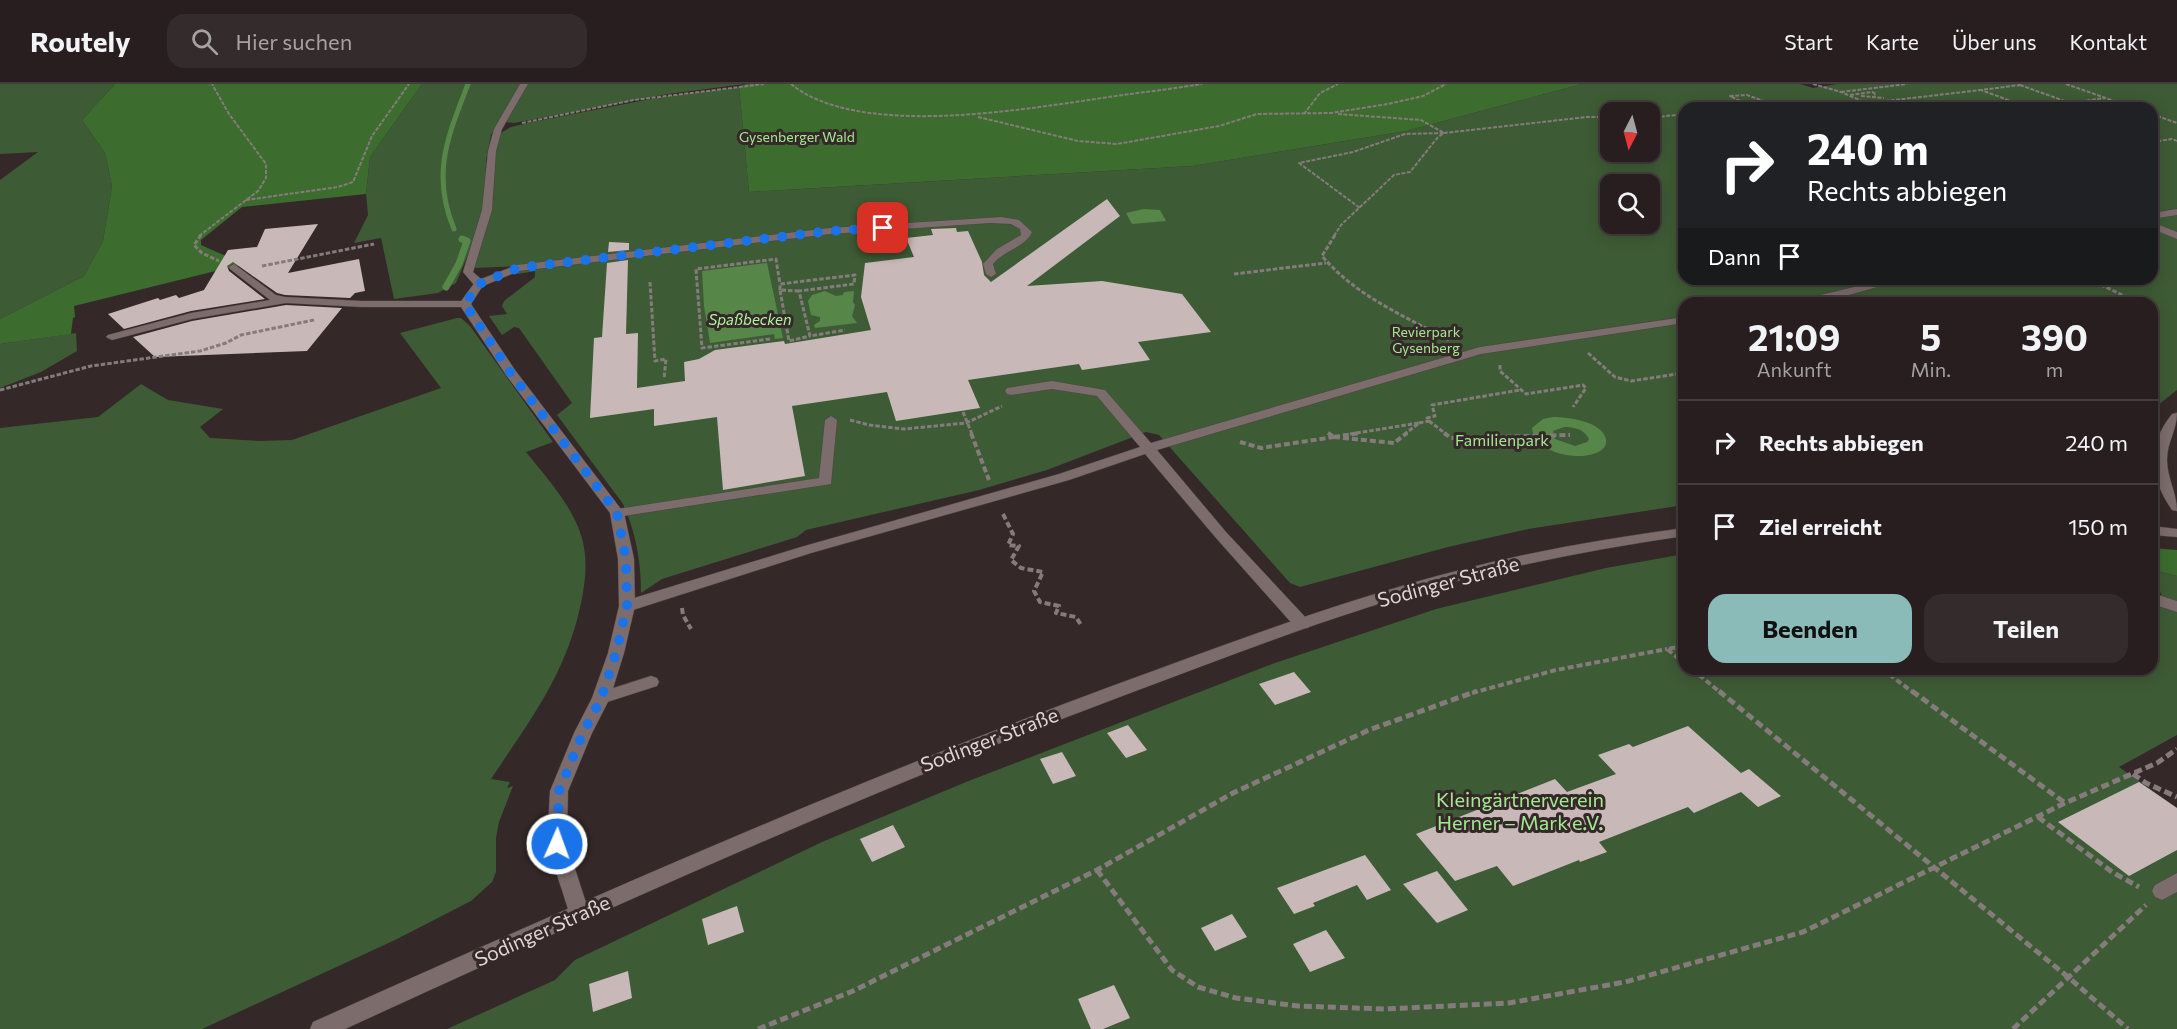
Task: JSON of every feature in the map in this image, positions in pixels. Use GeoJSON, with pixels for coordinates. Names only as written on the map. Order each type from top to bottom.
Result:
{"type":"FeatureCollection","features":[{"type":"Feature","properties":{"kind":"street"},"geometry":{"type":"LineString","coordinates":[[479,284],[468,272],[487,210],[492,151],[498,129],[524,84]]}},
{"type":"Feature","properties":{"kind":"street"},"geometry":{"type":"LineString","coordinates":[[2158,215],[2177,212]]}},
{"type":"Feature","properties":{"kind":"street"},"geometry":{"type":"LineString","coordinates":[[465,304],[479,284],[518,268],[830,231],[990,220],[1016,222],[1024,226],[1027,232],[1025,237],[999,249],[993,256],[988,264],[991,274]]}},
{"type":"Feature","properties":{"kind":"street"},"geometry":{"type":"LineString","coordinates":[[2158,228],[2177,236]]}},
{"type":"Feature","properties":{"kind":"street"},"geometry":{"type":"LineString","coordinates":[[237,269],[272,297],[285,300],[362,304],[465,304]]}},
{"type":"Feature","properties":{"kind":"street"},"geometry":{"type":"LineString","coordinates":[[1831,297],[1878,285]]}},
{"type":"Feature","properties":{"kind":"street"},"geometry":{"type":"LineString","coordinates":[[112,337],[191,316],[285,300]]}},
{"type":"Feature","properties":{"kind":"street"},"geometry":{"type":"LineString","coordinates":[[334,314],[362,304]]}},
{"type":"Feature","properties":{"kind":"street"},"geometry":{"type":"LineString","coordinates":[[465,304],[510,372],[617,513],[626,559],[627,606],[616,653],[601,699],[583,733],[559,791],[557,844],[579,912]]}},
{"type":"Feature","properties":{"kind":"street"},"geometry":{"type":"LineString","coordinates":[[627,606],[806,550],[1064,477],[1212,430],[1476,352],[1678,321]]}},
{"type":"Feature","properties":{"kind":"street"},"geometry":{"type":"LineString","coordinates":[[1011,391],[1052,385],[1101,393],[1147,450],[1302,624]]}},
{"type":"Feature","properties":{"kind":"street"},"geometry":{"type":"LineString","coordinates":[[2177,417],[2167,427],[2159,451],[2163,484],[2177,507]]}},
{"type":"Feature","properties":{"kind":"street"},"geometry":{"type":"LineString","coordinates":[[617,513],[826,481],[831,420]]}},
{"type":"Feature","properties":{"kind":"street"},"geometry":{"type":"LineString","coordinates":[[2158,531],[2177,533]]}},
{"type":"Feature","properties":{"kind":"street","name":"Sodinger Straße"},"geometry":{"type":"LineString","coordinates":[[321,1029],[579,912],[863,789],[1055,713],[1302,624],[1415,588],[1504,564],[1678,533]]}},
{"type":"Feature","properties":{"kind":"street"},"geometry":{"type":"LineString","coordinates":[[2158,600],[2177,607]]}},
{"type":"Feature","properties":{"kind":"street"},"geometry":{"type":"LineString","coordinates":[[601,699],[651,682]]}},
{"type":"Feature","properties":{"kind":"path"},"geometry":{"type":"LineString","coordinates":[[212,84],[229,114],[266,164],[266,178],[258,191],[197,238],[194,245],[202,253],[220,261]]}},
{"type":"Feature","properties":{"kind":"path"},"geometry":{"type":"LineString","coordinates":[[245,200],[338,187],[353,182],[372,136],[409,84]]}},
{"type":"Feature","properties":{"kind":"path"},"geometry":{"type":"LineString","coordinates":[[498,129],[634,100],[764,84]]}},
{"type":"Feature","properties":{"kind":"path"},"geometry":{"type":"LineString","coordinates":[[791,84],[833,105],[925,117],[978,117],[1202,84]]}},
{"type":"Feature","properties":{"kind":"path"},"geometry":{"type":"LineString","coordinates":[[1304,114],[1320,93],[1338,84]]}},
{"type":"Feature","properties":{"kind":"path"},"geometry":{"type":"LineString","coordinates":[[978,117],[1094,144],[1141,141],[1219,126],[1257,114],[1331,113],[1423,96],[1446,84]]}},
{"type":"Feature","properties":{"kind":"path"},"geometry":{"type":"LineString","coordinates":[[1813,84],[1864,102],[2020,85],[2067,102]]}},
{"type":"Feature","properties":{"kind":"path"},"geometry":{"type":"LineString","coordinates":[[1840,92],[1907,84]]}},
{"type":"Feature","properties":{"kind":"path"},"geometry":{"type":"LineString","coordinates":[[2003,84],[2009,86]]}},
{"type":"Feature","properties":{"kind":"path"},"geometry":{"type":"LineString","coordinates":[[2066,84],[2117,102]]}},
{"type":"Feature","properties":{"kind":"path"},"geometry":{"type":"LineString","coordinates":[[1979,89],[2014,102]]}},
{"type":"Feature","properties":{"kind":"path"},"geometry":{"type":"LineString","coordinates":[[1848,95],[1872,93],[1876,94],[1861,96],[1885,98],[1864,102]]}},
{"type":"Feature","properties":{"kind":"path"},"geometry":{"type":"LineString","coordinates":[[1742,102],[1730,96],[1747,95],[1766,102]]}},
{"type":"Feature","properties":{"kind":"path"},"geometry":{"type":"LineString","coordinates":[[2077,102],[2106,98]]}},
{"type":"Feature","properties":{"kind":"path"},"geometry":{"type":"LineString","coordinates":[[1331,113],[1367,118],[1421,120],[1444,133]]}},
{"type":"Feature","properties":{"kind":"path"},"geometry":{"type":"LineString","coordinates":[[1660,115],[1678,114]]}},
{"type":"Feature","properties":{"kind":"path"},"geometry":{"type":"LineString","coordinates":[[2158,116],[2177,123]]}},
{"type":"Feature","properties":{"kind":"path"},"geometry":{"type":"LineString","coordinates":[[1360,208],[1299,163],[1353,152],[1405,134],[1444,133],[1600,117]]}},
{"type":"Feature","properties":{"kind":"path"},"geometry":{"type":"LineString","coordinates":[[1444,133],[1438,137],[1410,172],[1394,174],[1341,225],[1322,256],[1350,285],[1500,366],[1500,371],[1526,394],[1582,385],[1586,388],[1573,407]]}},
{"type":"Feature","properties":{"kind":"path"},"geometry":{"type":"LineString","coordinates":[[2158,141],[2172,139],[2177,141]]}},
{"type":"Feature","properties":{"kind":"path"},"geometry":{"type":"LineString","coordinates":[[237,269],[374,244]]}},
{"type":"Feature","properties":{"kind":"path"},"geometry":{"type":"LineString","coordinates":[[770,339],[702,348],[696,269],[776,259],[789,341],[845,330]]}},
{"type":"Feature","properties":{"kind":"path"},"geometry":{"type":"LineString","coordinates":[[1234,274],[1326,262]]}},
{"type":"Feature","properties":{"kind":"path"},"geometry":{"type":"LineString","coordinates":[[780,284],[855,275],[854,284],[799,291],[780,290]]}},
{"type":"Feature","properties":{"kind":"path"},"geometry":{"type":"LineString","coordinates":[[650,282],[655,362],[666,359],[664,379]]}},
{"type":"Feature","properties":{"kind":"path"},"geometry":{"type":"LineString","coordinates":[[2102,285],[2126,297]]}},
{"type":"Feature","properties":{"kind":"path"},"geometry":{"type":"LineString","coordinates":[[799,291],[810,336]]}},
{"type":"Feature","properties":{"kind":"path"},"geometry":{"type":"LineString","coordinates":[[0,390],[91,366],[200,351],[242,335],[304,323],[334,314]]}},
{"type":"Feature","properties":{"kind":"path"},"geometry":{"type":"LineString","coordinates":[[1585,350],[1615,377],[1631,381],[1678,374]]}},
{"type":"Feature","properties":{"kind":"path"},"geometry":{"type":"LineString","coordinates":[[1429,421],[1427,418],[1436,416],[1432,405],[1521,390]]}},
{"type":"Feature","properties":{"kind":"path"},"geometry":{"type":"LineString","coordinates":[[831,420],[853,420],[869,425],[904,429],[966,423],[1010,402],[1011,391]]}},
{"type":"Feature","properties":{"kind":"path"},"geometry":{"type":"LineString","coordinates":[[963,412],[993,489]]}},
{"type":"Feature","properties":{"kind":"path"},"geometry":{"type":"LineString","coordinates":[[1212,430],[1219,435],[1261,448],[1429,421],[1451,438],[1570,435]]}},
{"type":"Feature","properties":{"kind":"path"},"geometry":{"type":"LineString","coordinates":[[1328,433],[1334,437],[1394,443],[1419,423]]}},
{"type":"Feature","properties":{"kind":"path"},"geometry":{"type":"LineString","coordinates":[[1349,445],[1356,439]]}},
{"type":"Feature","properties":{"kind":"path"},"geometry":{"type":"LineString","coordinates":[[1001,510],[1013,534],[1008,545],[1019,546],[1011,560],[1021,568],[1043,572],[1034,591],[1037,598],[1040,602],[1059,606],[1056,613],[1076,617],[1082,625]]}},
{"type":"Feature","properties":{"kind":"path"},"geometry":{"type":"LineString","coordinates":[[682,606],[683,615],[691,629]]}},
{"type":"Feature","properties":{"kind":"path"},"geometry":{"type":"LineString","coordinates":[[758,1029],[853,991],[1097,870],[1233,793],[1369,730],[1477,691],[1556,670],[1678,647]]}},
{"type":"Feature","properties":{"kind":"path"},"geometry":{"type":"LineString","coordinates":[[1667,649],[1678,658]]}},
{"type":"Feature","properties":{"kind":"path"},"geometry":{"type":"LineString","coordinates":[[1699,675],[2068,977],[2128,1029]]}},
{"type":"Feature","properties":{"kind":"path"},"geometry":{"type":"LineString","coordinates":[[1890,675],[2065,803]]}},
{"type":"Feature","properties":{"kind":"path"},"geometry":{"type":"LineString","coordinates":[[1097,870],[1172,970],[1198,987],[1236,998],[1298,1006],[1385,1009],[1509,1003],[1625,982],[1803,932],[2065,803],[2157,763],[2177,749]]}},
{"type":"Feature","properties":{"kind":"path"},"geometry":{"type":"LineString","coordinates":[[2132,774],[2177,797]]}},
{"type":"Feature","properties":{"kind":"path"},"geometry":{"type":"LineString","coordinates":[[2038,817],[2112,872],[2165,889]]}},
{"type":"Feature","properties":{"kind":"path"},"geometry":{"type":"LineString","coordinates":[[2013,1029],[2165,889]]}},
{"type":"Feature","properties":{"kind":"green space"},"geometry":{"type":"Polygon","coordinates":[[[0,84],[115,84],[82,120],[105,153],[112,186],[103,241],[84,276],[0,319],[0,180],[38,152],[0,154],[0,84]]]}},
{"type":"Feature","properties":{"kind":"green space"},"geometry":{"type":"Polygon","coordinates":[[[115,84],[422,84],[370,157],[366,194],[242,207],[201,240],[201,245],[244,264],[74,306],[75,317],[71,334],[0,344],[0,319],[84,276],[103,241],[112,186],[105,153],[82,120],[115,84]]]}},
{"type":"Feature","properties":{"kind":"green space"},"geometry":{"type":"Polygon","coordinates":[[[422,84],[520,84],[491,135],[486,160],[485,201],[476,236],[456,283],[438,293],[394,299],[381,238],[354,243],[368,215],[366,194],[370,157],[422,84]]]}},
{"type":"Feature","properties":{"kind":"green space"},"geometry":{"type":"Polygon","coordinates":[[[528,84],[745,84],[668,94],[514,123],[506,122],[528,84]]]}},
{"type":"Feature","properties":{"kind":"green space","name":"Gysenberger Wald"},"geometry":{"type":"Polygon","coordinates":[[[746,84],[1582,84],[1406,131],[1192,166],[749,192],[739,87],[746,84]]]}},
{"type":"Feature","properties":{"kind":"green space"},"geometry":{"type":"Polygon","coordinates":[[[1582,84],[1800,84],[1813,88],[1837,84],[2177,84],[2177,390],[2158,405],[2158,297],[1678,297],[1678,506],[1528,529],[1448,547],[1300,587],[1290,583],[1159,435],[1146,432],[1047,470],[979,490],[806,530],[797,537],[662,579],[641,593],[637,547],[623,504],[557,415],[572,403],[519,328],[514,327],[502,335],[489,316],[507,314],[502,306],[504,301],[535,277],[535,271],[518,274],[519,266],[473,268],[493,201],[494,158],[499,134],[511,127],[532,122],[661,97],[739,87],[749,192],[1192,166],[1406,131],[1582,84]]]}},
{"type":"Feature","properties":{"kind":"green space"},"geometry":{"type":"Polygon","coordinates":[[[461,318],[470,326],[553,442],[526,452],[571,512],[581,535],[585,560],[581,603],[566,653],[545,696],[491,779],[510,782],[507,788],[513,786],[499,822],[496,838],[496,872],[492,882],[471,901],[395,940],[202,1029],[0,1029],[0,428],[98,417],[141,384],[168,400],[223,409],[200,427],[210,438],[259,441],[292,440],[441,388],[400,333],[461,318]]]}},
{"type":"Feature","properties":{"kind":"green space"},"geometry":{"type":"Polygon","coordinates":[[[76,333],[77,351],[41,372],[0,388],[0,344],[76,333]]]}},
{"type":"Feature","properties":{"kind":"green space"},"geometry":{"type":"Polygon","coordinates":[[[2158,548],[2177,550],[2177,576],[2158,571],[2158,548]]]}},
{"type":"Feature","properties":{"kind":"green space","name":"Kleingärtnerverein Herner – Mark e.V."},"geometry":{"type":"Polygon","coordinates":[[[1678,555],[1678,675],[2158,675],[2158,604],[2177,611],[2177,735],[2119,767],[2177,808],[2177,1029],[447,1029],[555,980],[575,960],[822,842],[966,782],[1272,664],[1436,609],[1606,568],[1678,555]]]}},
{"type":"Feature","properties":{"kind":"green space"},"geometry":{"type":"Polygon","coordinates":[[[2158,571],[2177,576],[2177,602],[2162,597],[2158,585],[2158,571]]]}},
{"type":"Feature","properties":{"kind":"water"},"geometry":{"type":"Polygon","coordinates":[[[1144,209],[1160,210],[1166,221],[1132,224],[1126,213],[1144,209]]]}},
{"type":"Feature","properties":{"kind":"water","name":"Spaßbecken"},"geometry":{"type":"Polygon","coordinates":[[[767,263],[783,338],[775,339],[774,334],[710,343],[704,306],[702,271],[767,263]]]}},
{"type":"Feature","properties":{"kind":"water"},"geometry":{"type":"Polygon","coordinates":[[[825,291],[836,296],[854,291],[855,305],[852,316],[857,323],[815,328],[814,325],[820,321],[820,317],[811,315],[808,301],[812,295],[825,291]]]}},
{"type":"Feature","properties":{"kind":"water"},"geometry":{"type":"Polygon","coordinates":[[[1567,418],[1592,424],[1603,434],[1606,445],[1600,451],[1582,456],[1571,456],[1549,449],[1535,437],[1532,428],[1543,419],[1567,418]],[[1564,427],[1553,431],[1555,439],[1575,446],[1589,439],[1582,431],[1564,427]]]}},
{"type":"Feature","properties":{"kind":"building"},"geometry":{"type":"Polygon","coordinates":[[[1107,199],[1120,216],[1027,286],[1102,281],[1182,294],[1211,332],[1138,342],[1150,360],[1082,370],[1079,364],[968,380],[980,408],[896,421],[887,392],[792,406],[805,476],[723,490],[717,417],[654,426],[654,409],[590,418],[594,338],[602,337],[607,263],[628,260],[626,334],[638,333],[637,388],[685,381],[684,362],[699,359],[715,350],[784,341],[785,344],[871,330],[861,297],[865,263],[914,257],[906,238],[933,235],[931,229],[956,228],[957,232],[968,231],[982,262],[984,275],[991,282],[1107,199]]]}},
{"type":"Feature","properties":{"kind":"building"},"geometry":{"type":"Polygon","coordinates":[[[318,224],[288,273],[359,259],[365,291],[355,293],[350,298],[285,295],[277,293],[233,262],[227,266],[229,271],[265,299],[191,311],[124,329],[108,314],[158,298],[160,300],[176,295],[179,298],[204,290],[228,250],[257,247],[265,229],[318,224]]]}},
{"type":"Feature","properties":{"kind":"building"},"geometry":{"type":"Polygon","coordinates":[[[609,242],[629,243],[629,250],[608,252],[609,242]]]}},
{"type":"Feature","properties":{"kind":"building"},"geometry":{"type":"Polygon","coordinates":[[[286,305],[342,308],[307,351],[155,357],[133,337],[192,321],[286,305]]]}},
{"type":"Feature","properties":{"kind":"building"},"geometry":{"type":"Polygon","coordinates":[[[1294,672],[1311,692],[1275,705],[1259,684],[1294,672]]]}},
{"type":"Feature","properties":{"kind":"building"},"geometry":{"type":"Polygon","coordinates":[[[1128,725],[1147,750],[1126,758],[1107,733],[1128,725]]]}},
{"type":"Feature","properties":{"kind":"building"},"geometry":{"type":"Polygon","coordinates":[[[1688,726],[1741,773],[1749,769],[1781,796],[1758,807],[1741,792],[1694,813],[1688,807],[1599,842],[1607,852],[1580,862],[1579,860],[1513,886],[1497,866],[1455,881],[1416,834],[1555,779],[1567,792],[1616,774],[1598,755],[1629,744],[1633,747],[1688,726]]]}},
{"type":"Feature","properties":{"kind":"building"},"geometry":{"type":"Polygon","coordinates":[[[1062,752],[1076,776],[1053,784],[1040,759],[1062,752]]]}},
{"type":"Feature","properties":{"kind":"building"},"geometry":{"type":"Polygon","coordinates":[[[2139,782],[2177,808],[2177,850],[2129,876],[2058,822],[2139,782]]]}},
{"type":"Feature","properties":{"kind":"building"},"geometry":{"type":"Polygon","coordinates":[[[893,825],[905,847],[872,862],[860,839],[893,825]]]}},
{"type":"Feature","properties":{"kind":"building"},"geometry":{"type":"Polygon","coordinates":[[[1365,855],[1391,890],[1367,900],[1357,885],[1313,903],[1315,906],[1294,914],[1277,888],[1365,855]]]}},
{"type":"Feature","properties":{"kind":"building"},"geometry":{"type":"Polygon","coordinates":[[[1437,871],[1468,910],[1437,923],[1403,884],[1437,871]]]}},
{"type":"Feature","properties":{"kind":"building"},"geometry":{"type":"Polygon","coordinates":[[[737,906],[744,932],[708,945],[702,919],[737,906]]]}},
{"type":"Feature","properties":{"kind":"building"},"geometry":{"type":"Polygon","coordinates":[[[1232,914],[1247,937],[1215,951],[1201,928],[1232,914]]]}},
{"type":"Feature","properties":{"kind":"building"},"geometry":{"type":"Polygon","coordinates":[[[1326,930],[1345,958],[1310,972],[1293,944],[1326,930]]]}},
{"type":"Feature","properties":{"kind":"building"},"geometry":{"type":"Polygon","coordinates":[[[628,971],[632,998],[593,1012],[589,984],[628,971]]]}},
{"type":"Feature","properties":{"kind":"building"},"geometry":{"type":"Polygon","coordinates":[[[1114,985],[1130,1018],[1103,1029],[1091,1029],[1078,999],[1114,985]]]}},
{"type":"Feature","properties":{"kind":"waterway"},"geometry":{"type":"LineString","coordinates":[[454,229],[447,209],[443,173],[449,138],[468,84]]}},
{"type":"Feature","properties":{"kind":"waterway"},"geometry":{"type":"LineString","coordinates":[[446,287],[459,264],[467,241],[462,239]]}},
{"type":"Feature","properties":{"kind":"route"},"geometry":{"type":"LineString","coordinates":[[557,844],[559,791],[583,733],[601,699],[616,653],[627,606],[626,559],[617,513],[510,372],[465,304],[479,284],[518,268],[830,231],[883,228]]}},
{"type":"Feature","properties":{"kind":"park label","name":"Revierpark Gysenberg"},"geometry":{"type":"Point","coordinates":[1426,340]}},
{"type":"Feature","properties":{"kind":"park label","name":"Familienpark"},"geometry":{"type":"Point","coordinates":[1502,439]}}]}
